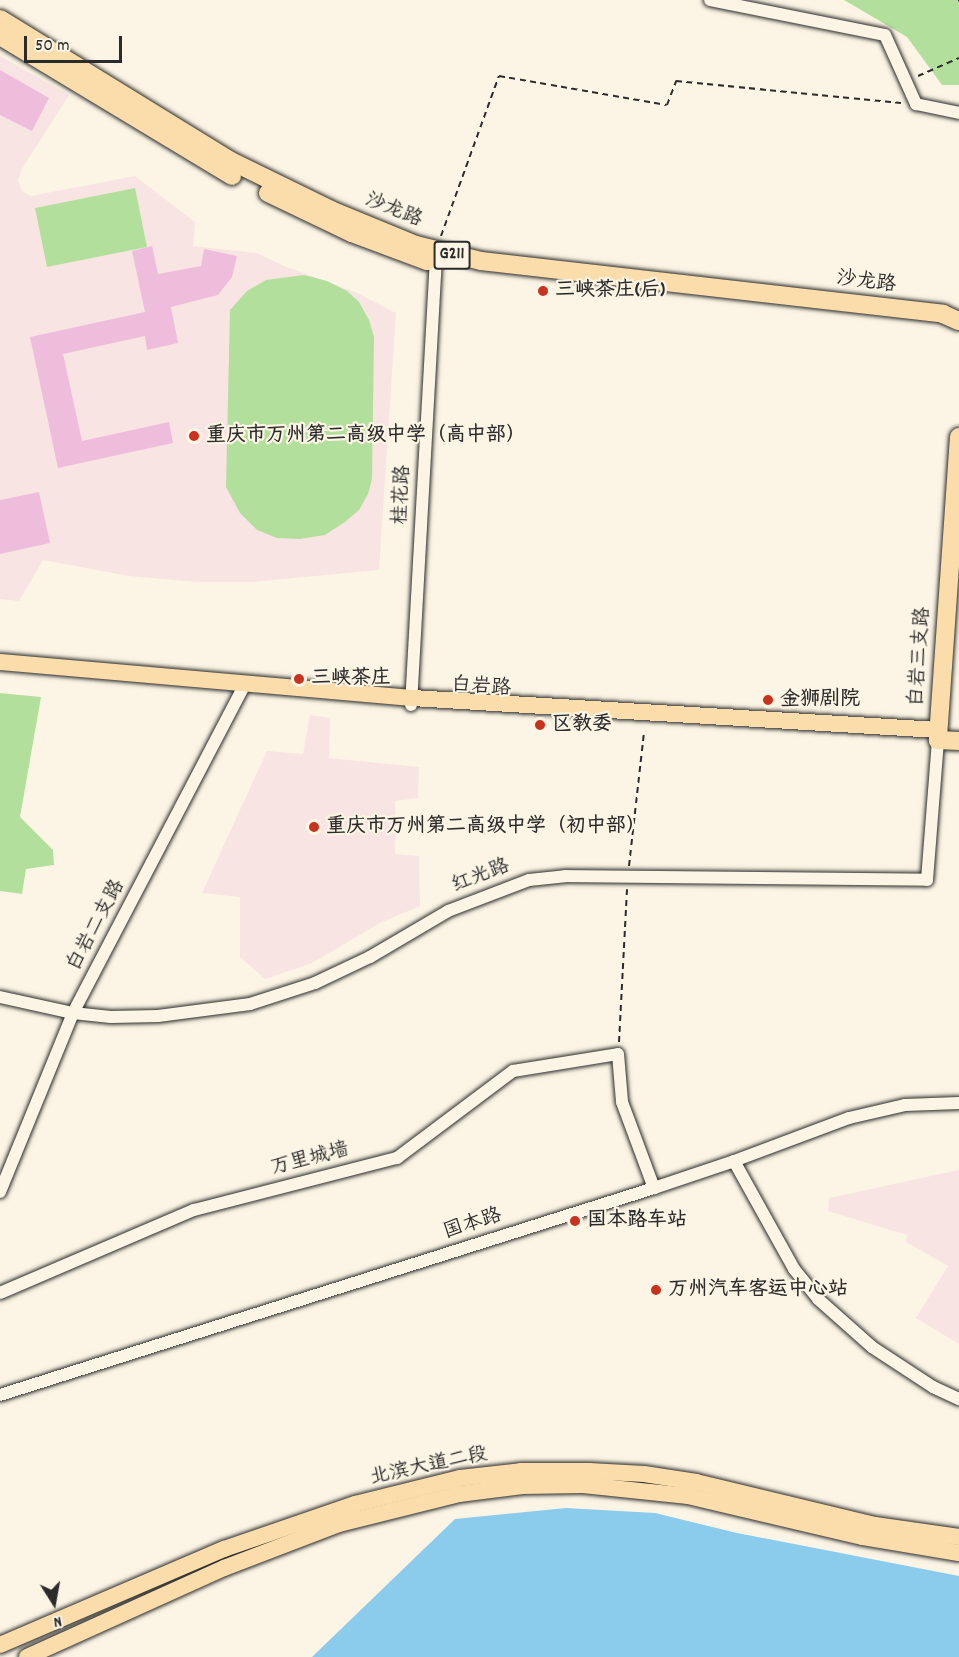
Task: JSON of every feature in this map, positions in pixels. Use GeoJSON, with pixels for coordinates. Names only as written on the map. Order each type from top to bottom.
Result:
{"type":"FeatureCollection","features":[{"type":"Feature","properties":{"kind":"highway","name":"沙龙路"},"geometry":{"type":"LineString","coordinates":[[0,19],[229,160],[331,210],[436,257]]}},
{"type":"Feature","properties":{"kind":"highway","name":"沙龙路"},"geometry":{"type":"LineString","coordinates":[[0,36],[230,175],[402,254],[943,314],[959,323]]}},
{"type":"Feature","properties":{"kind":"highway","name":"白岩三支路"},"geometry":{"type":"LineString","coordinates":[[938,735],[959,437]]}},
{"type":"Feature","properties":{"kind":"highway","name":"白岩路"},"geometry":{"type":"LineString","coordinates":[[938,735],[959,741]]}},
{"type":"Feature","properties":{"kind":"main road","name":"白岩路"},"geometry":{"type":"LineString","coordinates":[[0,662],[243,688]]}},
{"type":"Feature","properties":{"kind":"main road","name":"白岩路"},"geometry":{"type":"LineString","coordinates":[[0,671],[411,702],[938,735]]}},
{"type":"Feature","properties":{"kind":"main road","name":"北滨大道二段"},"geometry":{"type":"LineString","coordinates":[[0,1645],[224,1548],[356,1504],[460,1478],[521,1471],[644,1474],[696,1482],[875,1524],[959,1537]]}},
{"type":"Feature","properties":{"kind":"main road","name":"北滨大道二段"},"geometry":{"type":"LineString","coordinates":[[27,1657],[224,1568],[339,1524],[459,1494],[522,1486],[583,1485],[677,1494],[863,1537],[959,1553]]}},
{"type":"Feature","properties":{"kind":"street"},"geometry":{"type":"LineString","coordinates":[[710,0],[885,35],[916,104],[959,113]]}},
{"type":"Feature","properties":{"kind":"street","name":"桂花路"},"geometry":{"type":"LineString","coordinates":[[411,702],[436,257]]}},
{"type":"Feature","properties":{"kind":"street","name":"白岩二支路"},"geometry":{"type":"LineString","coordinates":[[0,1192],[73,1013],[243,688]]}},
{"type":"Feature","properties":{"kind":"street","name":"白岩三支路"},"geometry":{"type":"LineString","coordinates":[[927,880],[938,735]]}},
{"type":"Feature","properties":{"kind":"street","name":"红光路"},"geometry":{"type":"LineString","coordinates":[[0,997],[73,1013],[111,1017],[158,1016],[250,1005],[315,983],[346,969],[448,910],[529,880],[556,877],[927,880]]}},
{"type":"Feature","properties":{"kind":"street"},"geometry":{"type":"LineString","coordinates":[[618,1054],[622,1102],[654,1188]]}},
{"type":"Feature","properties":{"kind":"street","name":"万里城墙"},"geometry":{"type":"LineString","coordinates":[[0,1293],[194,1210],[397,1158],[513,1071],[618,1054]]}},
{"type":"Feature","properties":{"kind":"street","name":"国本路"},"geometry":{"type":"LineString","coordinates":[[0,1395],[654,1188],[735,1161],[849,1118],[905,1105],[959,1102]]}},
{"type":"Feature","properties":{"kind":"street"},"geometry":{"type":"LineString","coordinates":[[735,1161],[794,1269],[819,1299],[872,1347],[933,1387],[959,1399]]}},
{"type":"Feature","properties":{"kind":"path"},"geometry":{"type":"LineString","coordinates":[[905,81],[959,58]]}},
{"type":"Feature","properties":{"kind":"path"},"geometry":{"type":"LineString","coordinates":[[436,257],[499,76],[667,105],[676,81],[916,104]]}},
{"type":"Feature","properties":{"kind":"path"},"geometry":{"type":"LineString","coordinates":[[618,1054],[628,877],[644,732]]}},
{"type":"Feature","properties":{"kind":"shaded area","name":"重庆市万州第二高级中学（高中部）"},"geometry":{"type":"Polygon","coordinates":[[[0,56],[69,95],[22,169],[18,181],[22,191],[31,196],[135,176],[195,222],[193,246],[257,253],[284,266],[355,292],[396,313],[379,570],[252,582],[198,582],[129,576],[43,560],[19,601],[0,599],[0,56]]]}},
{"type":"Feature","properties":{"kind":"shaded area","name":"重庆市万州第二高级中学（初中部）"},"geometry":{"type":"Polygon","coordinates":[[[310,715],[330,718],[329,758],[419,767],[418,798],[395,801],[395,854],[419,856],[420,906],[380,923],[312,963],[265,979],[240,957],[240,897],[202,893],[267,751],[303,754],[310,715]]]}},
{"type":"Feature","properties":{"kind":"shaded area"},"geometry":{"type":"Polygon","coordinates":[[[959,1170],[959,1344],[916,1318],[948,1266],[906,1242],[907,1235],[828,1211],[829,1198],[959,1170]]]}},
{"type":"Feature","properties":{"kind":"green space"},"geometry":{"type":"Polygon","coordinates":[[[844,0],[959,0],[959,85],[942,85],[907,37],[844,0]]]}},
{"type":"Feature","properties":{"kind":"green space"},"geometry":{"type":"Polygon","coordinates":[[[135,188],[147,247],[47,267],[35,208],[135,188]]]}},
{"type":"Feature","properties":{"kind":"green space"},"geometry":{"type":"Polygon","coordinates":[[[304,275],[327,281],[347,291],[359,302],[369,320],[374,337],[372,479],[368,494],[359,510],[325,535],[300,539],[277,538],[257,530],[240,513],[226,487],[230,310],[247,291],[266,280],[304,275]]]}},
{"type":"Feature","properties":{"kind":"green space"},"geometry":{"type":"Polygon","coordinates":[[[0,693],[41,697],[20,817],[53,850],[54,865],[26,869],[22,894],[0,891],[0,693]]]}},
{"type":"Feature","properties":{"kind":"water"},"geometry":{"type":"Polygon","coordinates":[[[566,1508],[655,1513],[737,1533],[959,1576],[959,1657],[312,1657],[455,1519],[566,1508]]]}},
{"type":"Feature","properties":{"kind":"building"},"geometry":{"type":"Polygon","coordinates":[[[0,70],[49,98],[32,131],[0,115],[0,70]]]}},
{"type":"Feature","properties":{"kind":"building"},"geometry":{"type":"Polygon","coordinates":[[[152,246],[158,274],[201,266],[204,249],[237,256],[232,277],[218,295],[171,307],[178,343],[147,350],[145,336],[63,354],[82,441],[169,422],[173,443],[58,468],[30,337],[145,312],[132,251],[152,246]]]}},
{"type":"Feature","properties":{"kind":"building"},"geometry":{"type":"Polygon","coordinates":[[[39,492],[50,543],[0,554],[0,500],[39,492]]]}},
{"type":"Feature","properties":{"kind":"place","name":"三峡茶庄(后)"},"geometry":{"type":"Point","coordinates":[543,291]}},
{"type":"Feature","properties":{"kind":"place","name":"重庆市万州第二高级中学（高中部）"},"geometry":{"type":"Point","coordinates":[194,436]}},
{"type":"Feature","properties":{"kind":"place","name":"三峡茶庄"},"geometry":{"type":"Point","coordinates":[299,679]}},
{"type":"Feature","properties":{"kind":"place","name":"金狮剧院"},"geometry":{"type":"Point","coordinates":[768,700]}},
{"type":"Feature","properties":{"kind":"place","name":"区教委"},"geometry":{"type":"Point","coordinates":[540,725]}},
{"type":"Feature","properties":{"kind":"place","name":"重庆市万州第二高级中学（初中部）"},"geometry":{"type":"Point","coordinates":[314,827]}},
{"type":"Feature","properties":{"kind":"place","name":"国本路车站"},"geometry":{"type":"Point","coordinates":[575,1221]}},
{"type":"Feature","properties":{"kind":"place","name":"万州汽车客运中心站"},"geometry":{"type":"Point","coordinates":[656,1290]}}]}
